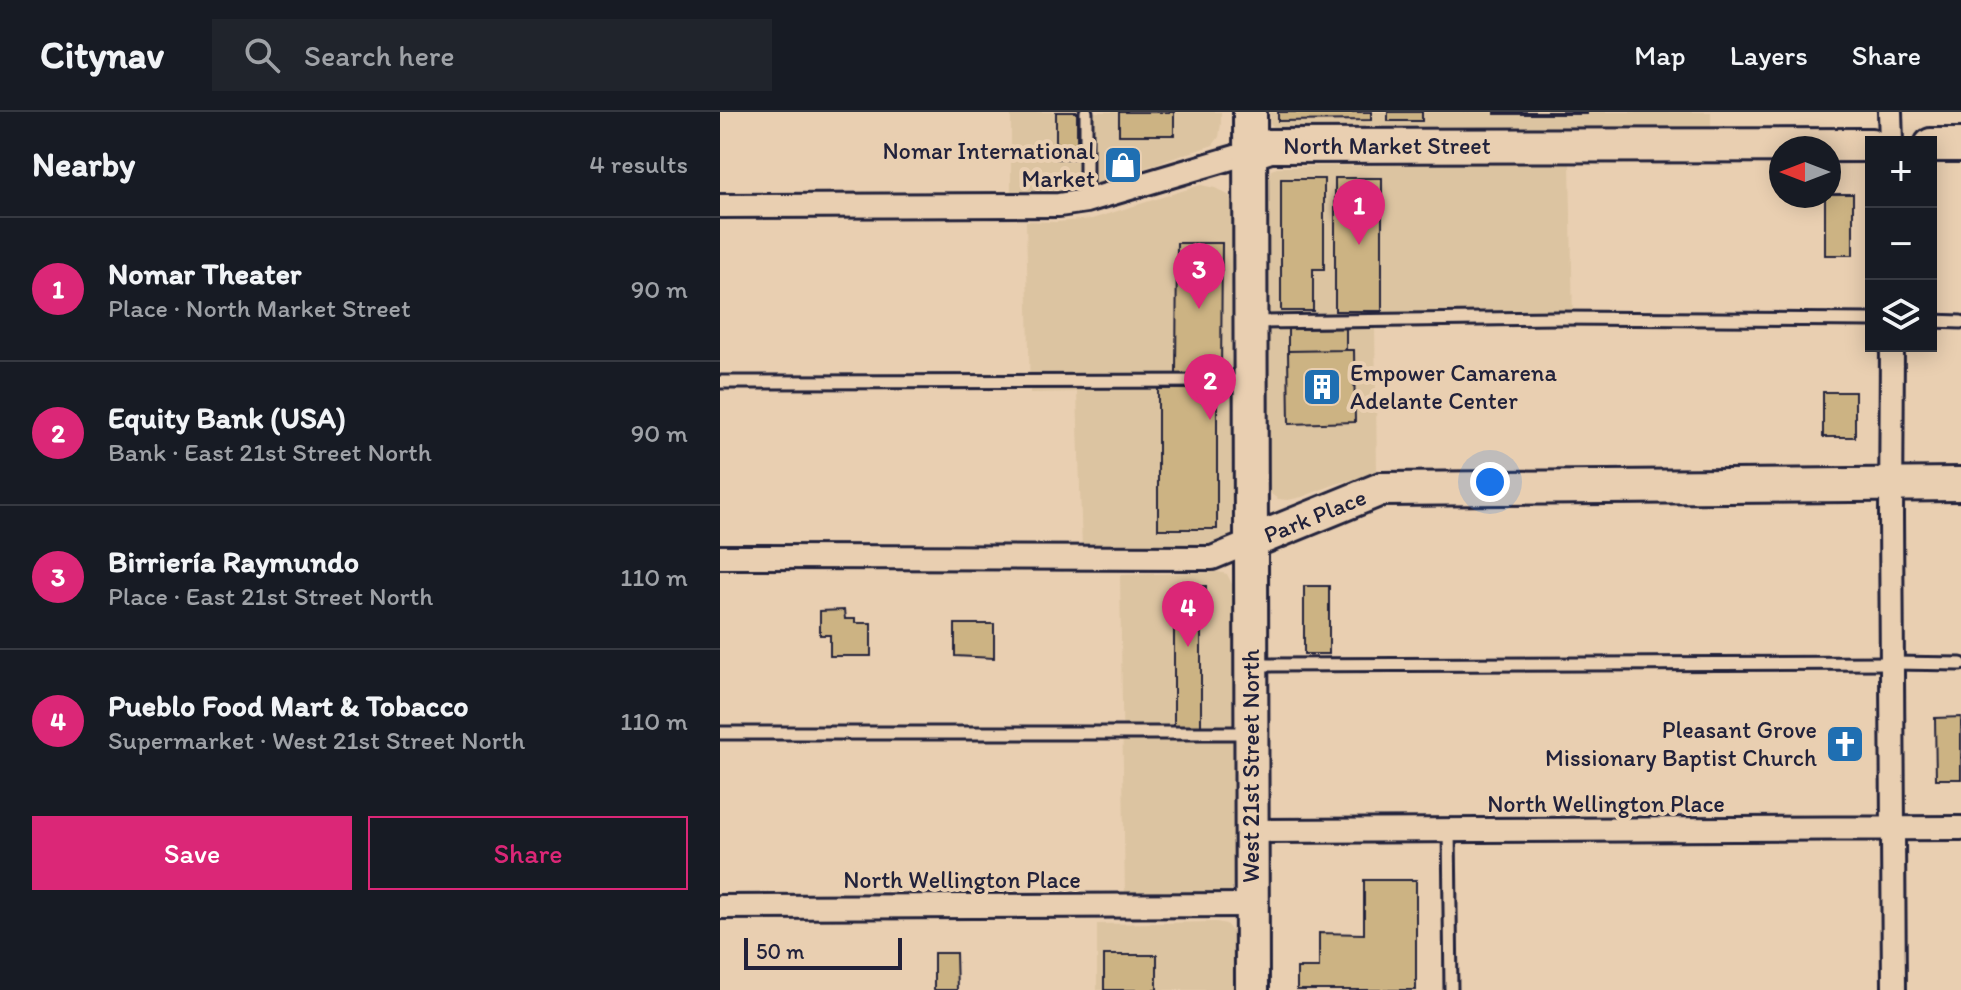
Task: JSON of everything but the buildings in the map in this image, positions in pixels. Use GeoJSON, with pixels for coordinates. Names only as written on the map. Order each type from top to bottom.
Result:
{"type":"FeatureCollection","features":[{"type":"Feature","properties":{"kind":"street","name":"West 21st Street North"},"geometry":{"type":"LineString","coordinates":[[1250,112],[1252,990]]}},
{"type":"Feature","properties":{"kind":"street"},"geometry":{"type":"LineString","coordinates":[[1890,112],[1891,136]]}},
{"type":"Feature","properties":{"kind":"street","name":"North Market Street"},"geometry":{"type":"LineString","coordinates":[[720,206],[1045,205],[1086,201],[1270,146],[1865,145]]}},
{"type":"Feature","properties":{"kind":"street"},"geometry":{"type":"LineString","coordinates":[[1937,145],[1961,145]]}},
{"type":"Feature","properties":{"kind":"street"},"geometry":{"type":"LineString","coordinates":[[1892,352],[1894,990]]}},
{"type":"Feature","properties":{"kind":"street","name":"Park Place"},"geometry":{"type":"LineString","coordinates":[[720,557],[1212,558],[1381,489],[1961,484]]}},
{"type":"Feature","properties":{"kind":"street","name":"North Wellington Place"},"geometry":{"type":"LineString","coordinates":[[1251,831],[1961,828]]}},
{"type":"Feature","properties":{"kind":"street","name":"North Wellington Place"},"geometry":{"type":"LineString","coordinates":[[720,907],[1252,905]]}},
{"type":"Feature","properties":{"kind":"lane"},"geometry":{"type":"LineString","coordinates":[[1086,112],[1086,201]]}},
{"type":"Feature","properties":{"kind":"lane"},"geometry":{"type":"LineString","coordinates":[[1252,322],[1557,318],[1865,320]]}},
{"type":"Feature","properties":{"kind":"lane"},"geometry":{"type":"LineString","coordinates":[[1937,321],[1961,322]]}},
{"type":"Feature","properties":{"kind":"lane"},"geometry":{"type":"LineString","coordinates":[[720,382],[1252,381]]}},
{"type":"Feature","properties":{"kind":"lane"},"geometry":{"type":"LineString","coordinates":[[1251,665],[1961,664]]}},
{"type":"Feature","properties":{"kind":"lane"},"geometry":{"type":"LineString","coordinates":[[720,733],[1251,733]]}},
{"type":"Feature","properties":{"kind":"lane"},"geometry":{"type":"LineString","coordinates":[[1449,830],[1451,990]]}},
{"type":"Feature","properties":{"kind":"shaded area"},"geometry":{"type":"Polygon","coordinates":[[[1011,112],[1081,112],[1082,176],[1079,187],[1011,196],[1011,112]]]}},
{"type":"Feature","properties":{"kind":"shaded area","name":"Nomar International Market"},"geometry":{"type":"Polygon","coordinates":[[[1093,112],[1221,112],[1221,123],[1219,137],[1213,145],[1093,185],[1093,112]]]}},
{"type":"Feature","properties":{"kind":"shaded area"},"geometry":{"type":"Polygon","coordinates":[[[1270,112],[1711,112],[1711,132],[1283,132],[1270,123],[1270,112]]]}},
{"type":"Feature","properties":{"kind":"shaded area"},"geometry":{"type":"Polygon","coordinates":[[[1570,162],[1573,323],[1375,325],[1377,473],[1288,500],[1271,494],[1265,471],[1271,170],[1280,167],[1570,162]]]}},
{"type":"Feature","properties":{"kind":"shaded area"},"geometry":{"type":"Polygon","coordinates":[[[1201,185],[1230,196],[1235,215],[1231,533],[1228,542],[1218,547],[1082,549],[1077,392],[1030,393],[1026,221],[1092,219],[1201,185]]]}},
{"type":"Feature","properties":{"kind":"shaded area"},"geometry":{"type":"Polygon","coordinates":[[[1227,574],[1233,586],[1234,881],[1231,891],[1219,894],[1125,897],[1120,575],[1227,574]]]}},
{"type":"Feature","properties":{"kind":"shaded area"},"geometry":{"type":"Polygon","coordinates":[[[1097,924],[1226,924],[1234,934],[1234,990],[1097,990],[1097,924]]]}},
{"type":"Feature","properties":{"kind":"place","name":"Nomar International Market"},"geometry":{"type":"Point","coordinates":[1123,165]}},
{"type":"Feature","properties":{"kind":"place","name":"Nomar Theater"},"geometry":{"type":"Point","coordinates":[1359,245]}},
{"type":"Feature","properties":{"kind":"place","name":"Birriería Raymundo"},"geometry":{"type":"Point","coordinates":[1199,309]}},
{"type":"Feature","properties":{"kind":"place","name":"Empower Camarena Adelante Center"},"geometry":{"type":"Point","coordinates":[1322,387]}},
{"type":"Feature","properties":{"kind":"place","name":"Equity Bank (USA)"},"geometry":{"type":"Point","coordinates":[1210,420]}},
{"type":"Feature","properties":{"kind":"place","name":"Pueblo Food Mart & Tobacco"},"geometry":{"type":"Point","coordinates":[1188,647]}},
{"type":"Feature","properties":{"kind":"place","name":"Pleasant Grove Missionary Baptist Church"},"geometry":{"type":"Point","coordinates":[1845,744]}}]}
